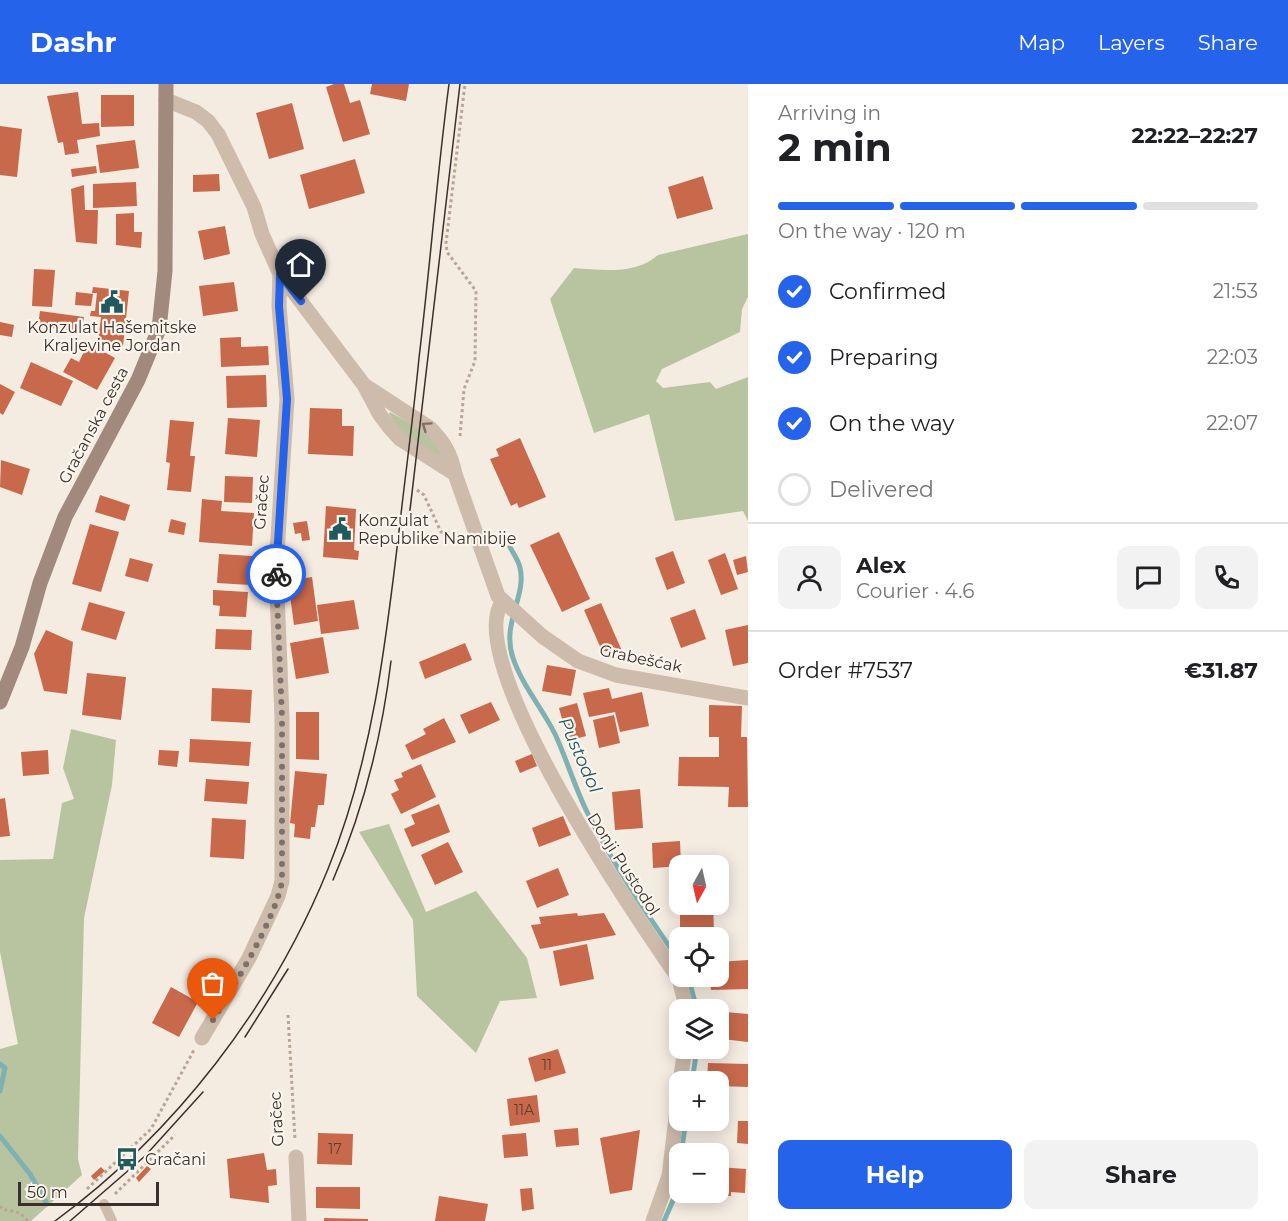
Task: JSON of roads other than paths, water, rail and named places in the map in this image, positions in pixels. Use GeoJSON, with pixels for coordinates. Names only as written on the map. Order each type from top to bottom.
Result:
{"type":"FeatureCollection","features":[{"type":"Feature","properties":{"kind":"main road","name":"Gračanska cesta"},"geometry":{"type":"LineString","coordinates":[[0,702],[22,647],[40,583],[65,518],[138,380],[159,329],[165,271],[166,84]]}},
{"type":"Feature","properties":{"kind":"street","name":"Gračec"},"geometry":{"type":"LineString","coordinates":[[166,100],[196,112],[208,121],[218,134],[254,207],[262,234],[280,274],[279,306],[287,399],[276,578],[282,717],[282,881],[278,896],[249,958],[202,1038]]}},
{"type":"Feature","properties":{"kind":"street","name":"Grabešćak"},"geometry":{"type":"LineString","coordinates":[[280,274],[364,385],[380,415],[400,440],[453,467]]}},
{"type":"Feature","properties":{"kind":"street","name":"Grabešćak"},"geometry":{"type":"LineString","coordinates":[[364,385],[430,428],[449,450],[496,590],[511,609],[560,649],[597,669],[641,680],[703,688],[748,698]]}},
{"type":"Feature","properties":{"kind":"street","name":"Donji Pustodol"},"geometry":{"type":"LineString","coordinates":[[511,609],[497,614],[496,647],[508,684],[573,818],[679,979],[684,999]]}},
{"type":"Feature","properties":{"kind":"street"},"geometry":{"type":"LineString","coordinates":[[653,1221],[669,1176],[674,1131]]}},
{"type":"Feature","properties":{"kind":"street","name":"Gračec"},"geometry":{"type":"LineString","coordinates":[[296,1157],[299,1221]]}},
{"type":"Feature","properties":{"kind":"lane"},"geometry":{"type":"LineString","coordinates":[[104,1204],[112,1221]]}},
{"type":"Feature","properties":{"kind":"waterway","name":"Pustodol"},"geometry":{"type":"LineString","coordinates":[[510,547],[520,568],[521,578],[510,633],[513,658],[555,734],[583,804],[598,833],[631,890],[669,946]]}},
{"type":"Feature","properties":{"kind":"waterway","name":"Pustodol"},"geometry":{"type":"LineString","coordinates":[[691,987],[694,999]]}},
{"type":"Feature","properties":{"kind":"waterway","name":"Pustodol"},"geometry":{"type":"LineString","coordinates":[[694,1071],[695,1059]]}},
{"type":"Feature","properties":{"kind":"waterway","name":"Gračec"},"geometry":{"type":"LineString","coordinates":[[0,1064],[5,1068],[0,1091]]}},
{"type":"Feature","properties":{"kind":"waterway","name":"Pustodol"},"geometry":{"type":"LineString","coordinates":[[683,1143],[684,1131]]}},
{"type":"Feature","properties":{"kind":"waterway","name":"Gračec"},"geometry":{"type":"LineString","coordinates":[[0,1136],[30,1174],[47,1204]]}},
{"type":"Feature","properties":{"kind":"waterway","name":"Pustodol"},"geometry":{"type":"LineString","coordinates":[[664,1221],[672,1203]]}},
{"type":"Feature","properties":{"kind":"tram line"},"geometry":{"type":"LineString","coordinates":[[55,1221],[99,1186],[140,1148],[216,1064],[249,1018],[279,970],[305,920],[344,826],[368,739],[384,649],[413,416],[449,84]]}},
{"type":"Feature","properties":{"kind":"tram line"},"geometry":{"type":"LineString","coordinates":[[408,527],[460,84]]}},
{"type":"Feature","properties":{"kind":"tram line"},"geometry":{"type":"LineString","coordinates":[[333,880],[344,854],[370,773],[391,661]]}},
{"type":"Feature","properties":{"kind":"tram line"},"geometry":{"type":"LineString","coordinates":[[245,1037],[288,969]]}},
{"type":"Feature","properties":{"kind":"tram line"},"geometry":{"type":"LineString","coordinates":[[70,1221],[145,1156],[203,1092]]}},
{"type":"Feature","properties":{"kind":"place","name":"Konzulat Hašemitske Kraljevine Jordan"},"geometry":{"type":"Point","coordinates":[112,302]}},
{"type":"Feature","properties":{"kind":"place","name":"Konzulat Republike Namibije"},"geometry":{"type":"Point","coordinates":[340,529]}},
{"type":"Feature","properties":{"kind":"place","name":"Gračani"},"geometry":{"type":"Point","coordinates":[127,1159]}}]}
